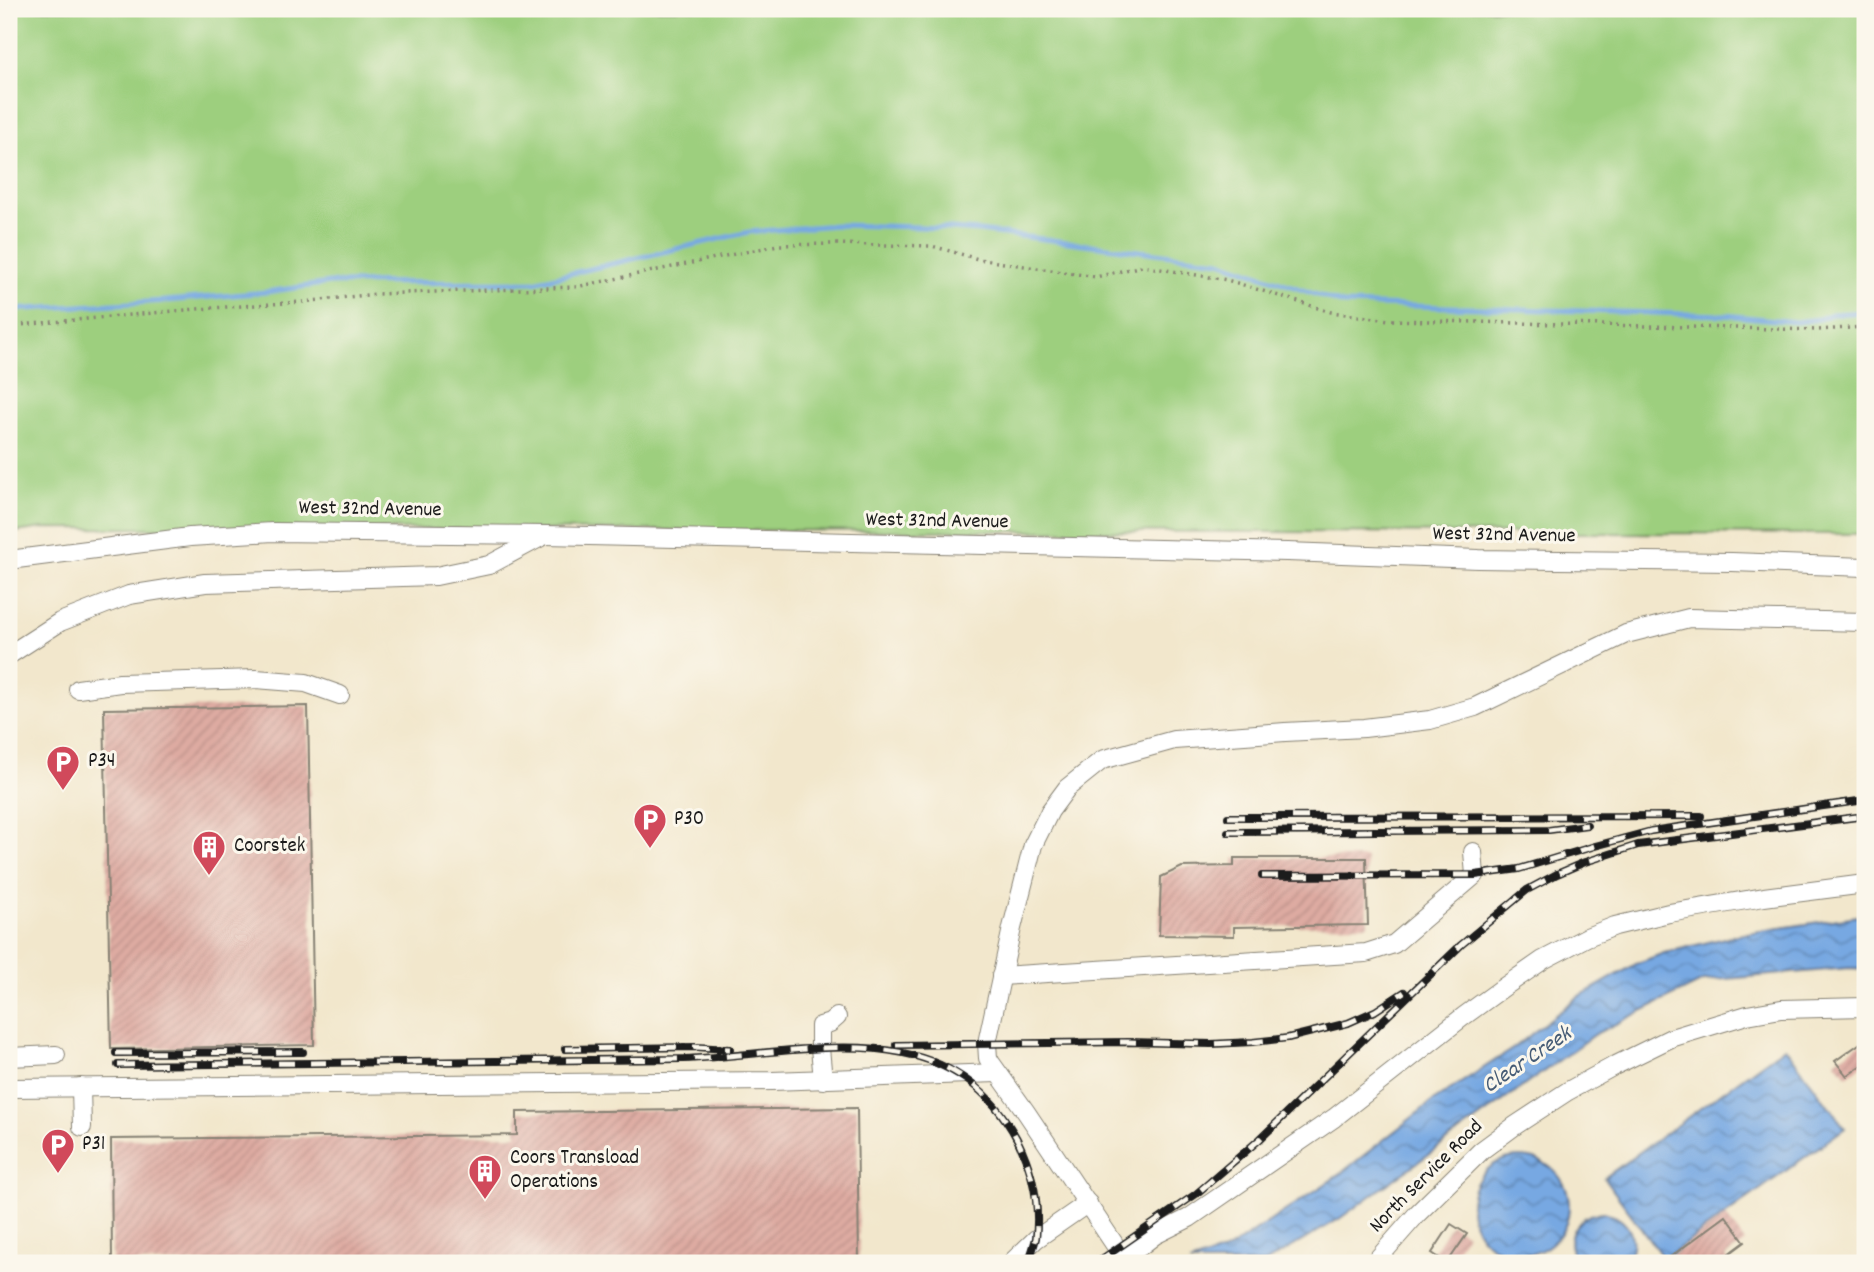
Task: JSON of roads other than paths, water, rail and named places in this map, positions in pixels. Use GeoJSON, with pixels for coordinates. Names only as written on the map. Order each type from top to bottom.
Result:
{"type":"FeatureCollection","features":[{"type":"Feature","properties":{"kind":"street","name":"West 32nd Avenue"},"geometry":{"type":"LineString","coordinates":[[9,560],[190,537],[273,532],[546,535],[1865,567]]}},
{"type":"Feature","properties":{"kind":"street"},"geometry":{"type":"LineString","coordinates":[[9,655],[60,622],[129,594],[205,583],[436,576],[489,565],[546,535]]}},
{"type":"Feature","properties":{"kind":"street"},"geometry":{"type":"LineString","coordinates":[[1865,622],[1689,618],[1626,634],[1475,707],[1430,720],[1364,728],[1174,740],[1102,760],[1067,789],[1050,811],[1033,845],[1001,976],[987,1043],[988,1058],[1125,1261],[1155,1235],[1189,1218],[1334,1118],[1464,1016],[1543,960],[1587,937],[1615,926],[1669,913],[1865,884]]}},
{"type":"Feature","properties":{"kind":"street"},"geometry":{"type":"LineString","coordinates":[[78,689],[120,683],[256,680],[306,683],[340,695]]}},
{"type":"Feature","properties":{"kind":"street"},"geometry":{"type":"LineString","coordinates":[[1001,976],[1366,953],[1394,944],[1475,875],[1473,852]]}},
{"type":"Feature","properties":{"kind":"street","name":"North Service Road"},"geometry":{"type":"LineString","coordinates":[[1374,1263],[1417,1213],[1482,1150],[1568,1091],[1614,1066],[1671,1038],[1747,1015],[1782,1009],[1865,1007]]}},
{"type":"Feature","properties":{"kind":"street"},"geometry":{"type":"LineString","coordinates":[[823,1080],[820,1026],[837,1017]]}},
{"type":"Feature","properties":{"kind":"street"},"geometry":{"type":"LineString","coordinates":[[9,1057],[56,1055]]}},
{"type":"Feature","properties":{"kind":"street"},"geometry":{"type":"LineString","coordinates":[[9,1088],[772,1082],[997,1073]]}},
{"type":"Feature","properties":{"kind":"street"},"geometry":{"type":"LineString","coordinates":[[82,1087],[82,1127]]}},
{"type":"Feature","properties":{"kind":"street"},"geometry":{"type":"LineString","coordinates":[[1011,1263],[1036,1239],[1088,1203]]}},
{"type":"Feature","properties":{"kind":"water","name":"Clear Creek"},"geometry":{"type":"Polygon","coordinates":[[[1865,915],[1865,969],[1849,968],[1703,981],[1597,1033],[1339,1219],[1265,1263],[1190,1263],[1227,1250],[1340,1174],[1433,1101],[1514,1048],[1578,997],[1638,963],[1664,953],[1741,934],[1865,915]]]}},
{"type":"Feature","properties":{"kind":"water"},"geometry":{"type":"Polygon","coordinates":[[[1785,1047],[1845,1128],[1664,1259],[1604,1178],[1785,1047]]]}},
{"type":"Feature","properties":{"kind":"water"},"geometry":{"type":"Polygon","coordinates":[[[1510,1157],[1530,1157],[1555,1171],[1566,1187],[1569,1206],[1566,1225],[1555,1241],[1530,1255],[1510,1255],[1493,1247],[1479,1233],[1471,1216],[1471,1196],[1479,1179],[1493,1165],[1510,1157]]]}},
{"type":"Feature","properties":{"kind":"water"},"geometry":{"type":"Polygon","coordinates":[[[1604,1212],[1626,1225],[1632,1239],[1630,1254],[1625,1263],[1578,1263],[1571,1245],[1574,1229],[1586,1218],[1604,1212]]]}},
{"type":"Feature","properties":{"kind":"waterway"},"geometry":{"type":"LineString","coordinates":[[9,310],[166,301],[330,283],[534,282],[749,232],[836,225],[979,231],[1220,261],[1343,304],[1725,315],[1796,322],[1832,314],[1865,312]]}},
{"type":"Feature","properties":{"kind":"railway"},"geometry":{"type":"LineString","coordinates":[[1262,876],[1475,875],[1519,869],[1651,831],[1865,800]]}},
{"type":"Feature","properties":{"kind":"railway"},"geometry":{"type":"LineString","coordinates":[[1228,817],[1701,816]]}},
{"type":"Feature","properties":{"kind":"railway"},"geometry":{"type":"LineString","coordinates":[[1096,1263],[1196,1194],[1260,1139],[1461,945],[1527,890],[1585,862],[1638,845],[1865,816]]}},
{"type":"Feature","properties":{"kind":"railway"},"geometry":{"type":"LineString","coordinates":[[1228,832],[1549,830],[1587,825]]}},
{"type":"Feature","properties":{"kind":"railway"},"geometry":{"type":"LineString","coordinates":[[896,1045],[1253,1042],[1288,1038],[1348,1023],[1375,1011],[1404,992]]}},
{"type":"Feature","properties":{"kind":"railway"},"geometry":{"type":"LineString","coordinates":[[118,1065],[684,1059],[823,1048],[869,1048],[912,1055],[952,1071],[987,1098],[1017,1139],[1027,1162],[1036,1200],[1036,1238],[1028,1263]]}},
{"type":"Feature","properties":{"kind":"railway"},"geometry":{"type":"LineString","coordinates":[[565,1049],[730,1049]]}},
{"type":"Feature","properties":{"kind":"railway"},"geometry":{"type":"LineString","coordinates":[[116,1053],[303,1052]]}},
{"type":"Feature","properties":{"kind":"place","name":"P34"},"geometry":{"type":"Point","coordinates":[63,792]}},
{"type":"Feature","properties":{"kind":"place","name":"P30"},"geometry":{"type":"Point","coordinates":[650,850]}},
{"type":"Feature","properties":{"kind":"place","name":"Coorstek"},"geometry":{"type":"Point","coordinates":[209,877]}},
{"type":"Feature","properties":{"kind":"place","name":"P31"},"geometry":{"type":"Point","coordinates":[58,1175]}},
{"type":"Feature","properties":{"kind":"place","name":"Coors Transload Operations"},"geometry":{"type":"Point","coordinates":[485,1201]}}]}
